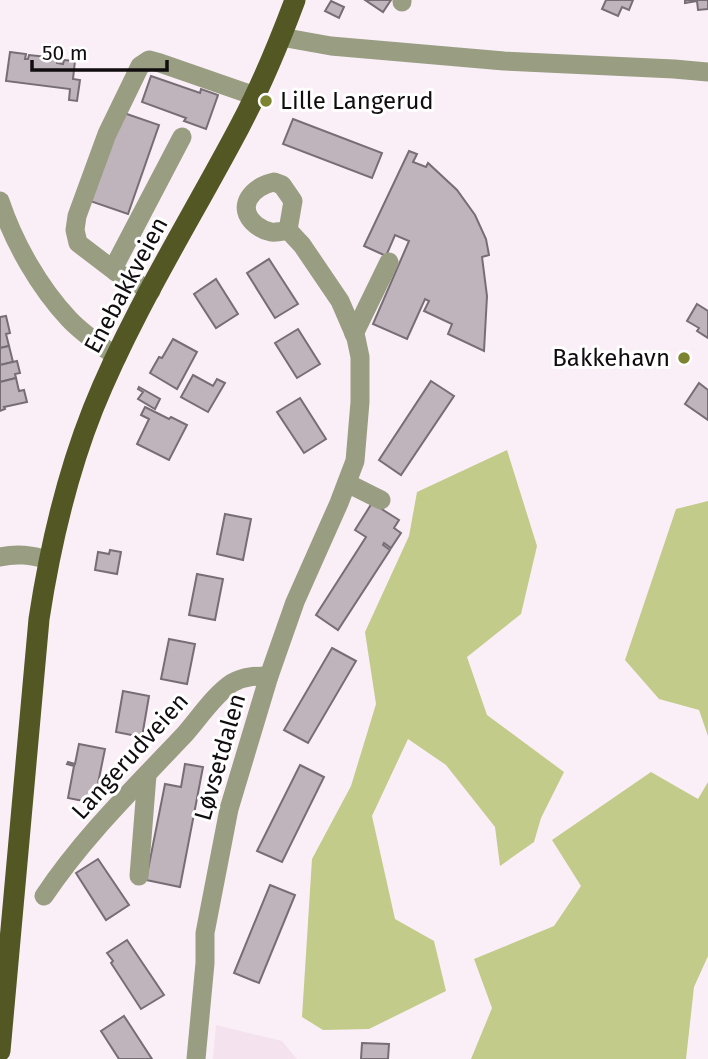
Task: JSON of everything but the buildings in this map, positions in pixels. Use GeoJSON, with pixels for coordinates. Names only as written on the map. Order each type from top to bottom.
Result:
{"type":"FeatureCollection","features":[{"type":"Feature","properties":{"kind":"main road","name":"Enebakkveien"},"geometry":{"type":"LineString","coordinates":[[0,1051],[37,639],[48,560],[65,491],[94,408],[117,356],[255,96],[295,0]]}},
{"type":"Feature","properties":{"kind":"street"},"geometry":{"type":"LineString","coordinates":[[281,37],[331,46],[504,61],[708,72]]}},
{"type":"Feature","properties":{"kind":"street"},"geometry":{"type":"LineString","coordinates":[[151,291],[116,272],[78,243],[75,230],[77,216],[107,134],[140,66],[149,60],[255,96]]}},
{"type":"Feature","properties":{"kind":"street"},"geometry":{"type":"LineString","coordinates":[[116,272],[115,265],[182,137]]}},
{"type":"Feature","properties":{"kind":"street"},"geometry":{"type":"LineString","coordinates":[[0,201],[19,249],[54,300],[69,319],[89,337],[117,356]]}},
{"type":"Feature","properties":{"kind":"street","name":"Løvsetdalen"},"geometry":{"type":"LineString","coordinates":[[196,1059],[205,933],[229,809],[269,676],[295,602],[340,503],[355,461],[360,402],[360,357],[355,334],[340,302],[321,272],[303,245],[288,230]]}},
{"type":"Feature","properties":{"kind":"street"},"geometry":{"type":"LineString","coordinates":[[355,334],[389,262]]}},
{"type":"Feature","properties":{"kind":"street"},"geometry":{"type":"LineString","coordinates":[[347,483],[381,500]]}},
{"type":"Feature","properties":{"kind":"street"},"geometry":{"type":"LineString","coordinates":[[0,556],[30,555],[48,560]]}},
{"type":"Feature","properties":{"kind":"street","name":"Langerudveien"},"geometry":{"type":"LineString","coordinates":[[44,896],[62,868],[219,694],[233,682],[249,676],[269,676]]}},
{"type":"Feature","properties":{"kind":"street"},"geometry":{"type":"LineString","coordinates":[[139,876],[147,775]]}},
{"type":"Feature","properties":{"kind":"shaded area"},"geometry":{"type":"Polygon","coordinates":[[[216,1025],[282,1041],[297,1059],[213,1059],[216,1025]]]}},
{"type":"Feature","properties":{"kind":"green space"},"geometry":{"type":"Polygon","coordinates":[[[507,450],[537,546],[521,614],[467,657],[487,715],[564,772],[541,818],[534,842],[500,866],[495,827],[446,765],[408,739],[372,816],[395,919],[434,941],[446,991],[369,1029],[323,1030],[302,1017],[312,859],[351,786],[376,704],[365,632],[409,536],[417,492],[507,450]]]}},
{"type":"Feature","properties":{"kind":"green space"},"geometry":{"type":"Polygon","coordinates":[[[708,501],[708,736],[699,710],[659,699],[625,660],[676,509],[708,501]]]}},
{"type":"Feature","properties":{"kind":"green space"},"geometry":{"type":"Polygon","coordinates":[[[651,772],[698,799],[708,782],[708,956],[694,987],[686,1059],[471,1059],[492,1008],[474,959],[554,926],[581,886],[552,840],[651,772]]]}},
{"type":"Feature","properties":{"kind":"place","name":"Lille Langerud"},"geometry":{"type":"Point","coordinates":[266,101]}},
{"type":"Feature","properties":{"kind":"place","name":"Bakkehavn"},"geometry":{"type":"Point","coordinates":[684,358]}}]}
